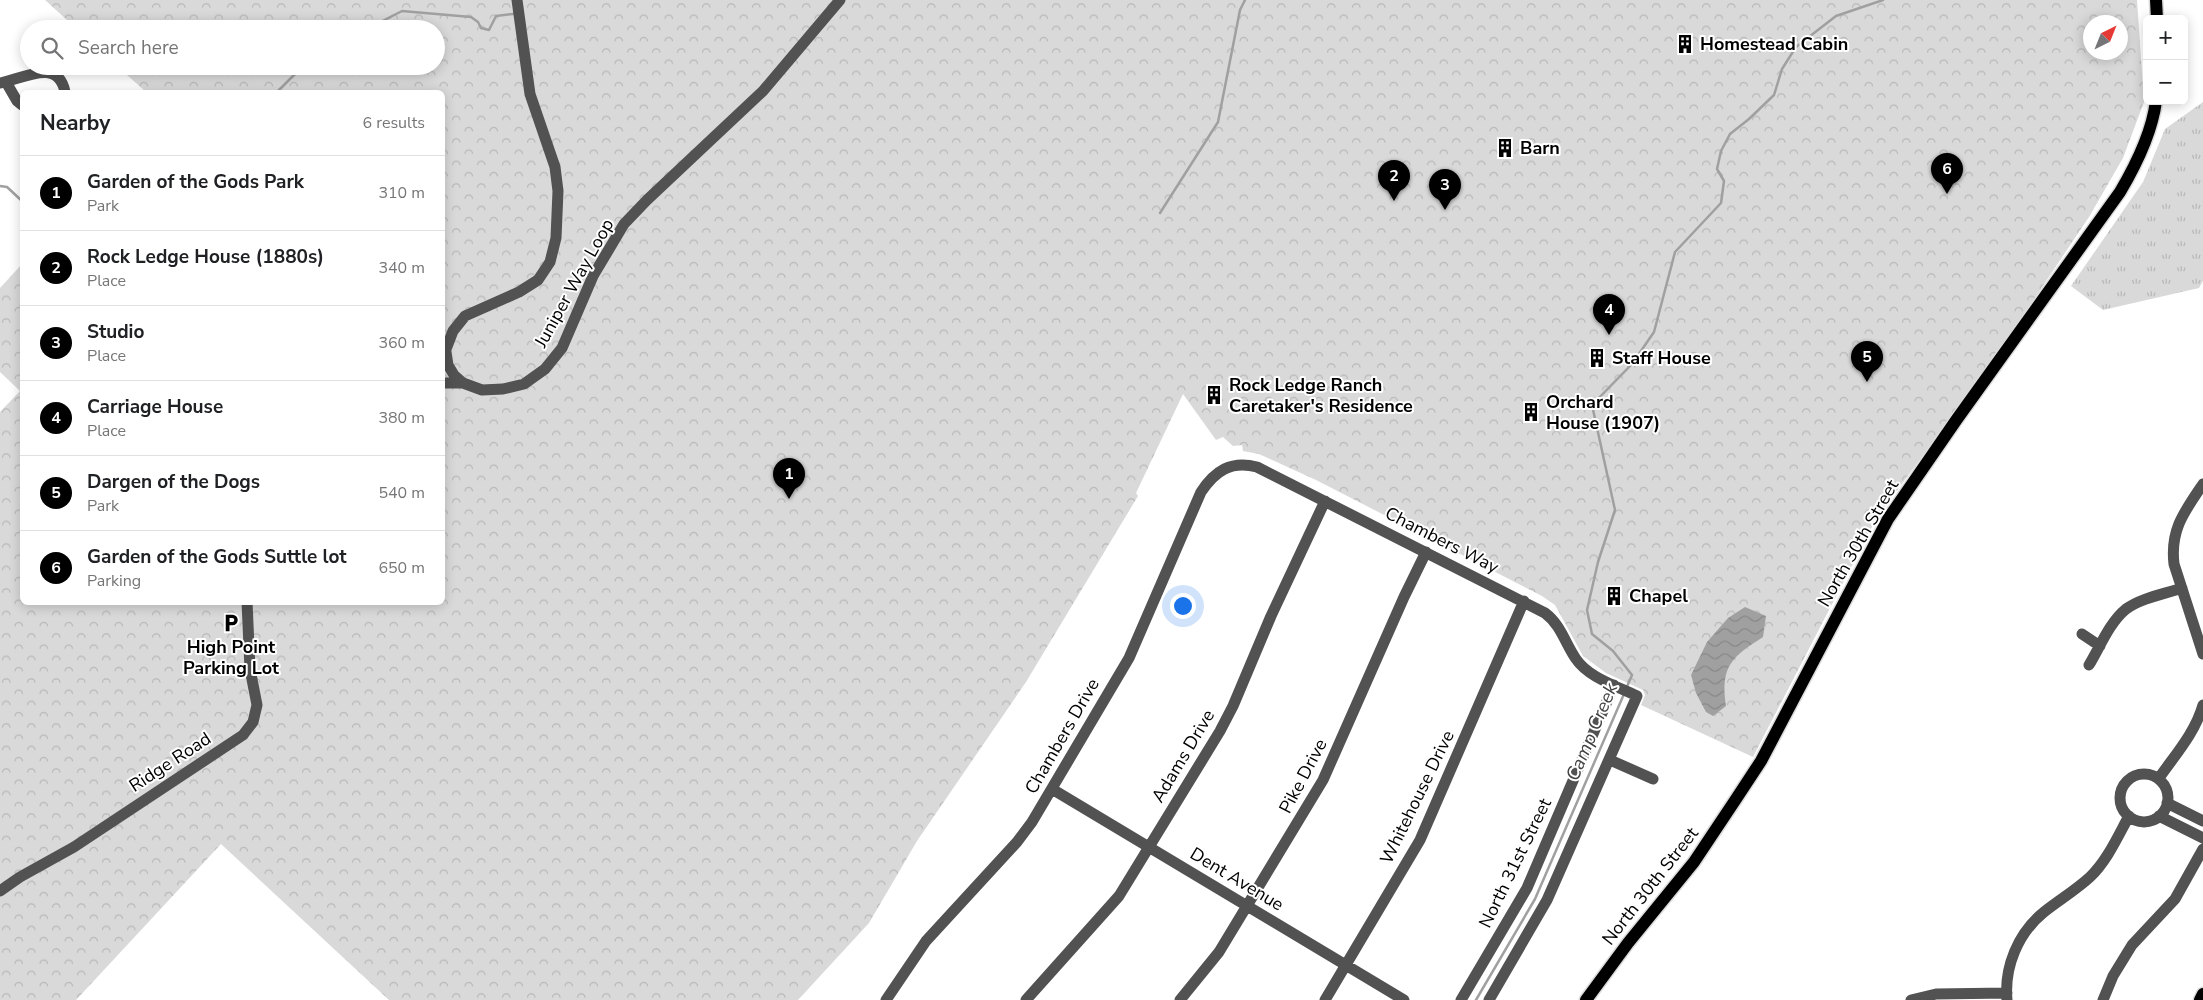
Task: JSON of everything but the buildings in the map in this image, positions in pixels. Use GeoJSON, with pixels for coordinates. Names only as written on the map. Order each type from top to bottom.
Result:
{"type":"FeatureCollection","features":[{"type":"Feature","properties":{"kind":"main road"},"geometry":{"type":"LineString","coordinates":[[2156,0],[2157,15]]}},
{"type":"Feature","properties":{"kind":"main road","name":"North 30th Street"},"geometry":{"type":"LineString","coordinates":[[1586,1000],[1628,943],[1694,862],[1761,761],[1888,519],[1957,419],[2120,192],[2149,131],[2155,105]]}},
{"type":"Feature","properties":{"kind":"main road"},"geometry":{"type":"LineString","coordinates":[[2200,1000],[2203,994]]}},
{"type":"Feature","properties":{"kind":"street","name":"Juniper Way Loop"},"geometry":{"type":"LineString","coordinates":[[445,353],[453,331],[465,316],[519,292],[538,280],[550,262],[556,238],[558,191],[555,168],[530,94],[518,0]]}},
{"type":"Feature","properties":{"kind":"street","name":"Juniper Way Loop"},"geometry":{"type":"LineString","coordinates":[[445,358],[448,365],[463,383],[482,390],[503,389],[524,384],[545,369],[562,348],[593,276],[624,224],[763,91],[840,0]]}},
{"type":"Feature","properties":{"kind":"street"},"geometry":{"type":"LineString","coordinates":[[20,103],[3,83],[29,75]]}},
{"type":"Feature","properties":{"kind":"street"},"geometry":{"type":"LineString","coordinates":[[52,75],[58,78],[64,90]]}},
{"type":"Feature","properties":{"kind":"street"},"geometry":{"type":"LineString","coordinates":[[445,383],[463,383]]}},
{"type":"Feature","properties":{"kind":"street"},"geometry":{"type":"LineString","coordinates":[[1223,455],[1228,466]]}},
{"type":"Feature","properties":{"kind":"street","name":"Chambers Way"},"geometry":{"type":"LineString","coordinates":[[1228,466],[1239,464],[1257,467],[1524,601],[1552,618],[1576,660],[1583,667],[1614,685]]}},
{"type":"Feature","properties":{"kind":"street","name":"Chambers Drive"},"geometry":{"type":"LineString","coordinates":[[886,1000],[926,941],[1025,833],[1129,658],[1201,492],[1215,474],[1228,466]]}},
{"type":"Feature","properties":{"kind":"street"},"geometry":{"type":"LineString","coordinates":[[2203,484],[2186,508],[2175,531],[2172,552],[2174,564],[2203,654]]}},
{"type":"Feature","properties":{"kind":"street","name":"Adams Drive"},"geometry":{"type":"LineString","coordinates":[[1026,1000],[1110,908],[1150,846],[1227,718],[1271,616],[1325,501]]}},
{"type":"Feature","properties":{"kind":"street","name":"Pike Drive"},"geometry":{"type":"LineString","coordinates":[[1180,1000],[1210,965],[1248,906],[1330,768],[1404,596],[1426,552]]}},
{"type":"Feature","properties":{"kind":"street"},"geometry":{"type":"LineString","coordinates":[[2089,665],[2115,620],[2127,608],[2182,588]]}},
{"type":"Feature","properties":{"kind":"street","name":"Whitehouse Drive"},"geometry":{"type":"LineString","coordinates":[[1325,1000],[1420,840],[1524,601]]}},
{"type":"Feature","properties":{"kind":"street","name":"Ridge Road"},"geometry":{"type":"LineString","coordinates":[[0,891],[20,877],[74,847],[243,734],[251,726],[256,715],[256,705],[250,669],[246,605]]}},
{"type":"Feature","properties":{"kind":"street"},"geometry":{"type":"LineString","coordinates":[[2082,634],[2100,646]]}},
{"type":"Feature","properties":{"kind":"street"},"geometry":{"type":"LineString","coordinates":[[1489,1000],[1547,900],[1637,696],[1614,685]]}},
{"type":"Feature","properties":{"kind":"street","name":"North 31st Street"},"geometry":{"type":"LineString","coordinates":[[1461,1000],[1527,888],[1614,685]]}},
{"type":"Feature","properties":{"kind":"street"},"geometry":{"type":"LineString","coordinates":[[2159,778],[2191,733],[2198,721],[2203,705]]}},
{"type":"Feature","properties":{"kind":"street"},"geometry":{"type":"LineString","coordinates":[[1610,760],[1653,778]]}},
{"type":"Feature","properties":{"kind":"street"},"geometry":{"type":"LineString","coordinates":[[2149,774],[2159,778],[2166,788],[2167,804],[2159,816],[2147,822],[2138,821],[2129,816],[2121,806],[2120,795],[2126,782],[2131,777],[2149,774]]}},
{"type":"Feature","properties":{"kind":"street","name":"Dent Avenue"},"geometry":{"type":"LineString","coordinates":[[1052,789],[1404,1000]]}},
{"type":"Feature","properties":{"kind":"street"},"geometry":{"type":"LineString","coordinates":[[2167,804],[2203,821]]}},
{"type":"Feature","properties":{"kind":"street"},"geometry":{"type":"LineString","coordinates":[[1911,1000],[1936,994],[2007,996],[2010,965],[2022,936],[2035,919],[2090,877],[2109,851],[2129,816]]}},
{"type":"Feature","properties":{"kind":"street"},"geometry":{"type":"LineString","coordinates":[[2159,816],[2203,838]]}},
{"type":"Feature","properties":{"kind":"street"},"geometry":{"type":"LineString","coordinates":[[2103,1000],[2113,976],[2132,945],[2175,899],[2203,848]]}},
{"type":"Feature","properties":{"kind":"green space"},"geometry":{"type":"Polygon","coordinates":[[[45,0],[2137,0],[2143,105],[2123,158],[2089,217],[1992,362],[1876,519],[1753,757],[1641,705],[1645,695],[1643,690],[1606,673],[1583,656],[1555,605],[1542,596],[1316,480],[1259,454],[1243,451],[1242,445],[1233,446],[1223,437],[1216,440],[1183,394],[1136,493],[1138,496],[1026,682],[917,841],[869,923],[798,1000],[389,1000],[221,844],[76,1000],[0,1000],[0,412],[20,391],[20,605],[445,605],[445,90],[144,90],[127,75],[445,75],[445,20],[67,20],[45,0]]]}},
{"type":"Feature","properties":{"kind":"green space"},"geometry":{"type":"Polygon","coordinates":[[[2203,102],[2203,281],[2199,288],[2103,310],[2071,286],[2143,182],[2165,129],[2203,102]]]}},
{"type":"Feature","properties":{"kind":"green space"},"geometry":{"type":"Polygon","coordinates":[[[20,266],[20,391],[0,372],[0,288],[20,266]]]}},
{"type":"Feature","properties":{"kind":"water"},"geometry":{"type":"Polygon","coordinates":[[[1745,607],[1766,616],[1763,637],[1743,651],[1731,664],[1725,681],[1726,706],[1713,716],[1706,712],[1696,693],[1691,675],[1707,642],[1728,618],[1745,607]]]}},
{"type":"Feature","properties":{"kind":"waterway"},"geometry":{"type":"LineString","coordinates":[[1160,213],[1218,122],[1240,10],[1245,0]]}},
{"type":"Feature","properties":{"kind":"waterway","name":"Camp Creek"},"geometry":{"type":"LineString","coordinates":[[1626,689],[1632,675],[1613,651],[1592,634],[1587,610],[1598,562],[1615,510],[1592,405],[1632,364],[1654,332],[1675,252],[1721,203],[1724,181],[1717,169],[1721,151],[1730,134],[1774,95],[1782,69],[1796,47],[1836,16],[1883,0]]}},
{"type":"Feature","properties":{"kind":"waterway"},"geometry":{"type":"LineString","coordinates":[[384,20],[402,11],[471,17],[478,22],[481,28],[489,30],[496,16],[513,14]]}},
{"type":"Feature","properties":{"kind":"waterway"},"geometry":{"type":"LineString","coordinates":[[279,90],[294,75]]}},
{"type":"Feature","properties":{"kind":"waterway"},"geometry":{"type":"LineString","coordinates":[[0,186],[7,187],[20,199]]}},
{"type":"Feature","properties":{"kind":"waterway","name":"Camp Creek"},"geometry":{"type":"LineString","coordinates":[[1476,1000],[1535,899],[1624,694]]}},
{"type":"Feature","properties":{"kind":"place","name":"Homestead Cabin"},"geometry":{"type":"Point","coordinates":[1685,44]}},
{"type":"Feature","properties":{"kind":"place","name":"Barn"},"geometry":{"type":"Point","coordinates":[1505,148]}},
{"type":"Feature","properties":{"kind":"place","name":"Garden of the Gods Suttle lot"},"geometry":{"type":"Point","coordinates":[1947,194]}},
{"type":"Feature","properties":{"kind":"place","name":"Rock Ledge House (1880s)"},"geometry":{"type":"Point","coordinates":[1394,201]}},
{"type":"Feature","properties":{"kind":"place","name":"Studio"},"geometry":{"type":"Point","coordinates":[1445,210]}},
{"type":"Feature","properties":{"kind":"place","name":"Carriage House"},"geometry":{"type":"Point","coordinates":[1609,335]}},
{"type":"Feature","properties":{"kind":"place","name":"Staff House"},"geometry":{"type":"Point","coordinates":[1597,358]}},
{"type":"Feature","properties":{"kind":"place","name":"Dargen of the Dogs"},"geometry":{"type":"Point","coordinates":[1867,382]}},
{"type":"Feature","properties":{"kind":"place","name":"Rock Ledge Ranch Caretaker's Residence"},"geometry":{"type":"Point","coordinates":[1214,395]}},
{"type":"Feature","properties":{"kind":"place","name":"Orchard House (1907)"},"geometry":{"type":"Point","coordinates":[1531,412]}},
{"type":"Feature","properties":{"kind":"place","name":"Garden of the Gods Park"},"geometry":{"type":"Point","coordinates":[789,499]}},
{"type":"Feature","properties":{"kind":"place","name":"Chapel"},"geometry":{"type":"Point","coordinates":[1614,596]}},
{"type":"Feature","properties":{"kind":"place","name":"High Point Parking Lot"},"geometry":{"type":"Point","coordinates":[231,623]}}]}
